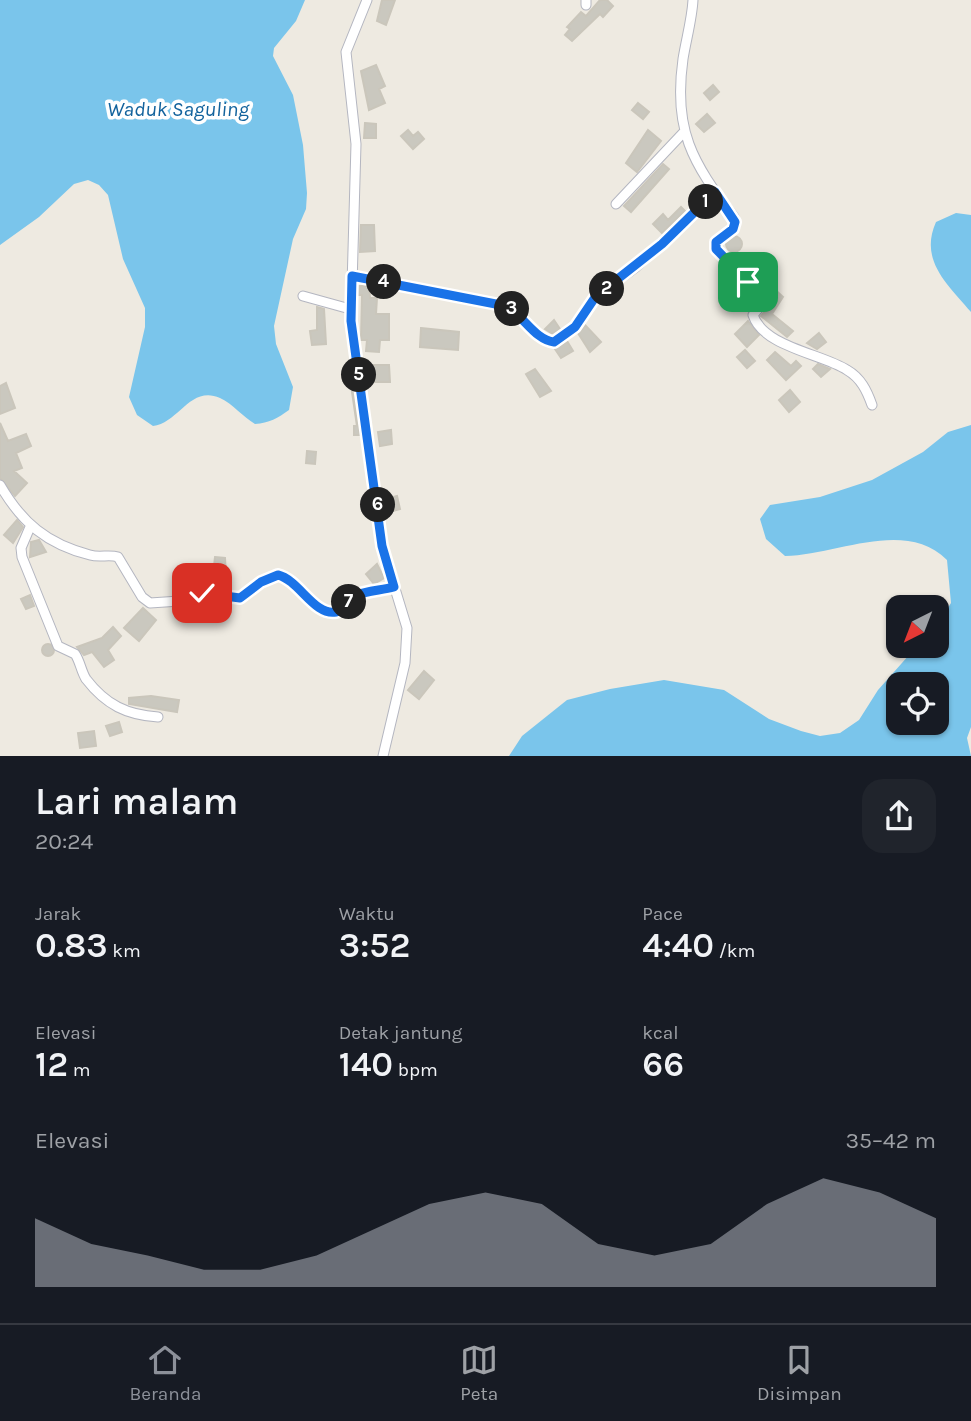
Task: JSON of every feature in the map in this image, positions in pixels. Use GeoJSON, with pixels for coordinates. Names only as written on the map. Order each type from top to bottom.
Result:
{"type":"FeatureCollection","features":[{"type":"Feature","properties":{"kind":"street"},"geometry":{"type":"LineString","coordinates":[[367,0],[346,52],[356,144],[351,309],[382,546],[407,628],[406,654],[383,756]]}},
{"type":"Feature","properties":{"kind":"street"},"geometry":{"type":"LineString","coordinates":[[693,0],[681,74],[680,115],[683,133],[694,160],[735,222],[733,229],[715,245],[761,295],[762,304],[755,310],[754,320],[770,334],[798,351],[849,371],[867,391],[872,405]]}},
{"type":"Feature","properties":{"kind":"street"},"geometry":{"type":"LineString","coordinates":[[616,204],[683,133]]}},
{"type":"Feature","properties":{"kind":"street"},"geometry":{"type":"LineString","coordinates":[[352,276],[506,306],[517,312],[540,337],[554,342],[575,327],[596,296],[662,244],[715,192]]}},
{"type":"Feature","properties":{"kind":"street"},"geometry":{"type":"LineString","coordinates":[[303,296],[351,309]]}},
{"type":"Feature","properties":{"kind":"street"},"geometry":{"type":"LineString","coordinates":[[0,485],[16,512],[30,527],[88,555],[118,557],[142,597],[155,605],[180,601],[198,593],[240,598],[261,582],[278,575],[291,580],[323,610],[334,613],[341,611],[357,595],[394,587]]}},
{"type":"Feature","properties":{"kind":"street"},"geometry":{"type":"LineString","coordinates":[[30,527],[21,548],[22,557],[58,646],[75,654],[84,677],[116,706],[132,715],[158,717]]}},
{"type":"Feature","properties":{"kind":"water","name":"Waduk Saguling"},"geometry":{"type":"Polygon","coordinates":[[[0,0],[305,0],[296,21],[274,48],[273,56],[293,95],[303,145],[307,193],[306,209],[293,239],[274,326],[276,344],[293,387],[289,410],[285,413],[255,424],[225,401],[210,395],[192,400],[170,419],[153,426],[137,415],[129,397],[145,327],[145,308],[123,259],[108,195],[99,185],[88,180],[74,184],[39,217],[0,245],[0,0]]]}},
{"type":"Feature","properties":{"kind":"water"},"geometry":{"type":"Polygon","coordinates":[[[956,213],[971,215],[971,312],[938,271],[931,248],[936,222],[956,213]]]}},
{"type":"Feature","properties":{"kind":"water"},"geometry":{"type":"Polygon","coordinates":[[[971,425],[971,727],[967,738],[971,756],[509,756],[522,736],[567,700],[664,680],[724,690],[769,719],[820,736],[840,733],[859,720],[886,681],[886,735],[949,735],[949,672],[894,672],[906,658],[949,658],[951,603],[947,560],[930,548],[891,540],[785,556],[766,539],[760,519],[770,505],[820,497],[872,480],[923,452],[948,432],[971,425]]]}},
{"type":"Feature","properties":{"kind":"building"},"geometry":{"type":"Polygon","coordinates":[[[382,0],[395,0],[386,25],[377,21],[382,0]]]}},
{"type":"Feature","properties":{"kind":"building"},"geometry":{"type":"Polygon","coordinates":[[[600,0],[607,0],[613,6],[603,17],[600,14],[572,41],[565,35],[570,29],[567,27],[581,12],[586,16],[600,0]]]}},
{"type":"Feature","properties":{"kind":"building"},"geometry":{"type":"Polygon","coordinates":[[[376,65],[385,86],[379,89],[385,103],[369,110],[361,71],[376,65]]]}},
{"type":"Feature","properties":{"kind":"building"},"geometry":{"type":"Polygon","coordinates":[[[713,85],[719,92],[710,100],[704,93],[713,85]]]}},
{"type":"Feature","properties":{"kind":"building"},"geometry":{"type":"Polygon","coordinates":[[[638,103],[649,112],[643,119],[632,110],[638,103]]]}},
{"type":"Feature","properties":{"kind":"building"},"geometry":{"type":"Polygon","coordinates":[[[707,114],[715,123],[704,132],[696,124],[707,114]]]}},
{"type":"Feature","properties":{"kind":"building"},"geometry":{"type":"Polygon","coordinates":[[[365,123],[376,124],[376,138],[364,138],[365,123]]]}},
{"type":"Feature","properties":{"kind":"building"},"geometry":{"type":"Polygon","coordinates":[[[408,130],[413,136],[418,132],[424,139],[413,149],[401,136],[408,130]]]}},
{"type":"Feature","properties":{"kind":"building"},"geometry":{"type":"Polygon","coordinates":[[[648,130],[661,141],[637,172],[626,163],[648,130]]]}},
{"type":"Feature","properties":{"kind":"building"},"geometry":{"type":"Polygon","coordinates":[[[663,164],[669,169],[631,212],[624,206],[663,164]]]}},
{"type":"Feature","properties":{"kind":"building"},"geometry":{"type":"Polygon","coordinates":[[[681,207],[685,211],[662,233],[653,224],[663,214],[668,220],[681,207]]]}},
{"type":"Feature","properties":{"kind":"building"},"geometry":{"type":"Polygon","coordinates":[[[361,225],[374,225],[375,251],[360,252],[361,225]]]}},
{"type":"Feature","properties":{"kind":"building"},"geometry":{"type":"Polygon","coordinates":[[[734,236],[740,238],[740,250],[734,252],[728,250],[726,244],[728,238],[734,236]]]}},
{"type":"Feature","properties":{"kind":"building"},"geometry":{"type":"Polygon","coordinates":[[[758,254],[765,262],[760,266],[763,271],[754,278],[747,270],[751,267],[747,263],[758,254]]]}},
{"type":"Feature","properties":{"kind":"building"},"geometry":{"type":"Polygon","coordinates":[[[734,277],[754,298],[751,306],[724,287],[734,277]]]}},
{"type":"Feature","properties":{"kind":"building"},"geometry":{"type":"Polygon","coordinates":[[[359,286],[369,286],[370,298],[377,298],[376,314],[389,314],[389,340],[380,340],[379,352],[366,351],[367,340],[361,340],[362,295],[359,295],[359,286]]]}},
{"type":"Feature","properties":{"kind":"building"},"geometry":{"type":"Polygon","coordinates":[[[771,286],[783,297],[772,314],[793,331],[787,337],[761,316],[769,306],[767,291],[771,286]]]}},
{"type":"Feature","properties":{"kind":"building"},"geometry":{"type":"Polygon","coordinates":[[[317,307],[324,309],[326,344],[312,345],[310,331],[317,330],[317,307]]]}},
{"type":"Feature","properties":{"kind":"building"},"geometry":{"type":"Polygon","coordinates":[[[554,320],[560,329],[553,334],[545,329],[554,320]]]}},
{"type":"Feature","properties":{"kind":"building"},"geometry":{"type":"Polygon","coordinates":[[[748,321],[759,335],[747,347],[735,334],[748,321]]]}},
{"type":"Feature","properties":{"kind":"building"},"geometry":{"type":"Polygon","coordinates":[[[585,325],[601,342],[590,352],[578,333],[585,325]]]}},
{"type":"Feature","properties":{"kind":"building"},"geometry":{"type":"Polygon","coordinates":[[[421,328],[459,332],[458,350],[420,347],[421,328]]]}},
{"type":"Feature","properties":{"kind":"building"},"geometry":{"type":"Polygon","coordinates":[[[819,333],[826,342],[817,349],[807,343],[819,333]]]}},
{"type":"Feature","properties":{"kind":"building"},"geometry":{"type":"Polygon","coordinates":[[[567,341],[573,351],[561,358],[555,349],[567,341]]]}},
{"type":"Feature","properties":{"kind":"building"},"geometry":{"type":"Polygon","coordinates":[[[745,350],[755,361],[747,368],[737,357],[745,350]]]}},
{"type":"Feature","properties":{"kind":"building"},"geometry":{"type":"Polygon","coordinates":[[[775,352],[791,366],[796,361],[801,366],[786,380],[767,360],[775,352]]]}},
{"type":"Feature","properties":{"kind":"building"},"geometry":{"type":"Polygon","coordinates":[[[818,364],[830,369],[821,377],[813,369],[818,364]]]}},
{"type":"Feature","properties":{"kind":"building"},"geometry":{"type":"Polygon","coordinates":[[[369,365],[389,365],[390,382],[370,382],[369,365]]]}},
{"type":"Feature","properties":{"kind":"building"},"geometry":{"type":"Polygon","coordinates":[[[535,369],[551,391],[540,397],[526,374],[535,369]]]}},
{"type":"Feature","properties":{"kind":"building"},"geometry":{"type":"Polygon","coordinates":[[[6,383],[15,408],[0,414],[0,386],[6,383]]]}},
{"type":"Feature","properties":{"kind":"building"},"geometry":{"type":"Polygon","coordinates":[[[790,390],[800,402],[789,412],[779,400],[790,390]]]}},
{"type":"Feature","properties":{"kind":"building"},"geometry":{"type":"Polygon","coordinates":[[[352,392],[360,435],[354,435],[354,426],[357,426],[352,392]]]}},
{"type":"Feature","properties":{"kind":"building"},"geometry":{"type":"Polygon","coordinates":[[[0,423],[8,441],[26,434],[31,446],[16,453],[22,468],[14,471],[27,483],[15,496],[0,478],[0,423]]]}},
{"type":"Feature","properties":{"kind":"building"},"geometry":{"type":"Polygon","coordinates":[[[391,430],[392,444],[380,446],[378,432],[391,430]]]}},
{"type":"Feature","properties":{"kind":"building"},"geometry":{"type":"Polygon","coordinates":[[[307,451],[316,452],[315,464],[306,463],[307,451]]]}},
{"type":"Feature","properties":{"kind":"building"},"geometry":{"type":"Polygon","coordinates":[[[397,496],[400,509],[389,512],[386,499],[397,496]]]}},
{"type":"Feature","properties":{"kind":"building"},"geometry":{"type":"Polygon","coordinates":[[[17,520],[23,527],[13,543],[4,535],[17,520]]]}},
{"type":"Feature","properties":{"kind":"building"},"geometry":{"type":"Polygon","coordinates":[[[39,540],[46,552],[30,557],[31,542],[39,540]]]}},
{"type":"Feature","properties":{"kind":"building"},"geometry":{"type":"Polygon","coordinates":[[[215,557],[225,558],[226,576],[213,575],[215,557]]]}},
{"type":"Feature","properties":{"kind":"building"},"geometry":{"type":"Polygon","coordinates":[[[377,564],[384,578],[374,584],[366,574],[377,564]]]}},
{"type":"Feature","properties":{"kind":"building"},"geometry":{"type":"Polygon","coordinates":[[[30,595],[34,606],[26,609],[21,599],[30,595]]]}},
{"type":"Feature","properties":{"kind":"building"},"geometry":{"type":"Polygon","coordinates":[[[143,608],[156,620],[139,641],[124,628],[143,608]]]}},
{"type":"Feature","properties":{"kind":"building"},"geometry":{"type":"Polygon","coordinates":[[[113,627],[121,636],[108,650],[114,660],[104,667],[92,652],[84,655],[77,647],[102,638],[113,627]]]}},
{"type":"Feature","properties":{"kind":"building"},"geometry":{"type":"Polygon","coordinates":[[[48,644],[54,650],[48,656],[42,650],[48,644]]]}},
{"type":"Feature","properties":{"kind":"building"},"geometry":{"type":"Polygon","coordinates":[[[424,671],[434,680],[419,699],[408,690],[424,671]]]}},
{"type":"Feature","properties":{"kind":"building"},"geometry":{"type":"Polygon","coordinates":[[[151,696],[179,700],[177,712],[129,704],[129,698],[151,696]]]}},
{"type":"Feature","properties":{"kind":"building"},"geometry":{"type":"Polygon","coordinates":[[[119,722],[122,732],[110,736],[106,726],[119,722]]]}},
{"type":"Feature","properties":{"kind":"building"},"geometry":{"type":"Polygon","coordinates":[[[94,731],[96,746],[80,748],[78,733],[94,731]]]}},
{"type":"Feature","properties":{"kind":"route"},"geometry":{"type":"LineString","coordinates":[[202,593],[236,599],[261,582],[278,575],[291,580],[323,610],[334,613],[341,611],[357,595],[394,587],[382,546],[376,483],[351,321],[352,276],[506,306],[517,312],[540,337],[554,342],[575,327],[596,296],[636,267],[715,192],[735,222],[733,229],[716,242],[716,249],[748,282]]}}]}
